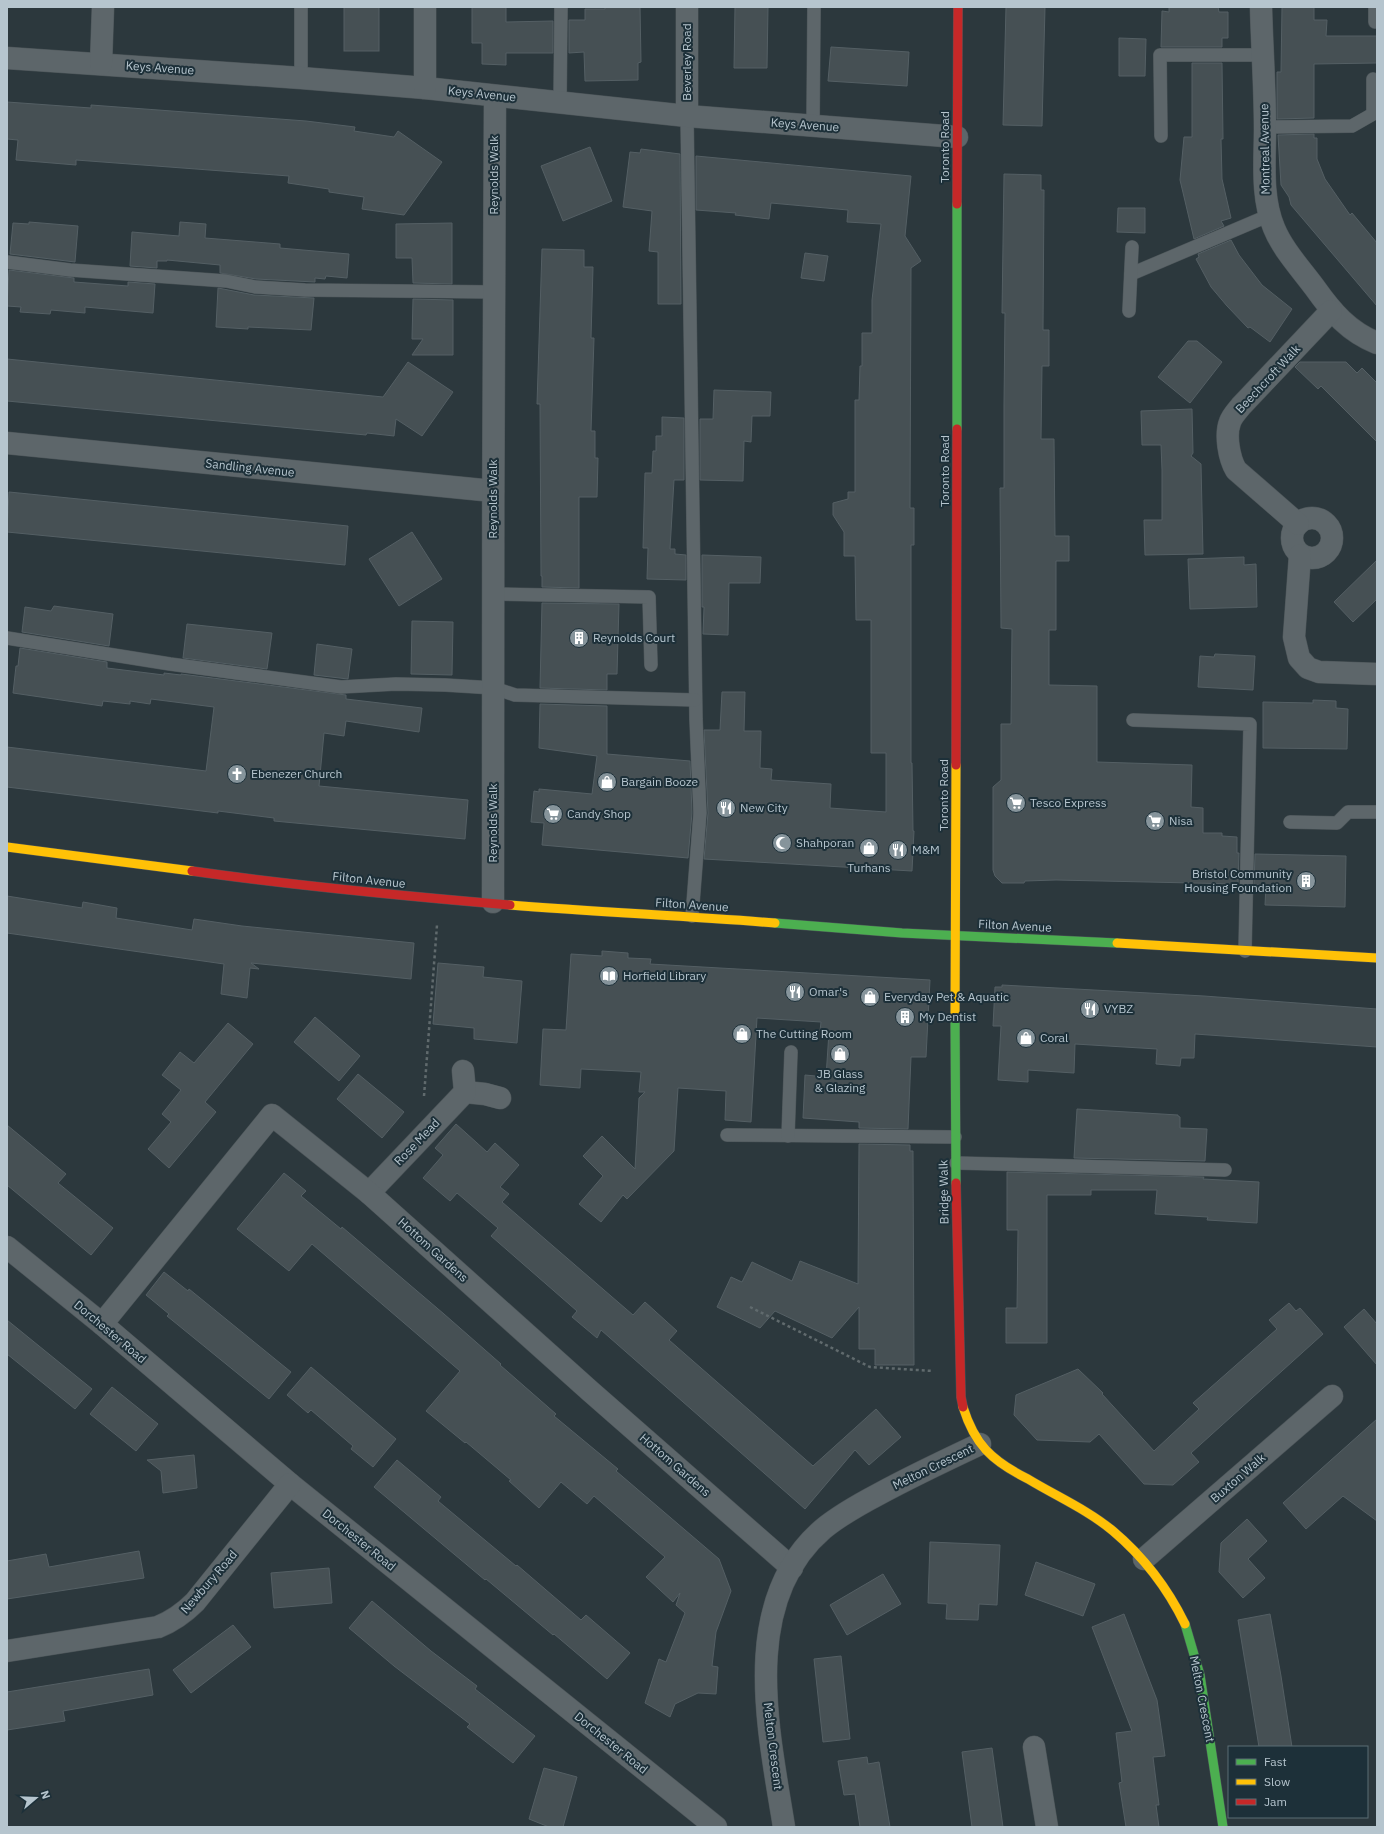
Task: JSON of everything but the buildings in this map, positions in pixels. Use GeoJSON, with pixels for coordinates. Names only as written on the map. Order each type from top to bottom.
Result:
{"type":"FeatureCollection","features":[{"type":"Feature","properties":{"kind":"street"},"geometry":{"type":"LineString","coordinates":[[101,64],[103,7]]}},
{"type":"Feature","properties":{"kind":"street"},"geometry":{"type":"LineString","coordinates":[[425,7],[425,88]]}},
{"type":"Feature","properties":{"kind":"street","name":"Beverley Road"},"geometry":{"type":"LineString","coordinates":[[687,7],[687,116]]}},
{"type":"Feature","properties":{"kind":"street","name":"Toronto Road"},"geometry":{"type":"LineString","coordinates":[[956,935],[958,7]]}},
{"type":"Feature","properties":{"kind":"street","name":"Montreal Avenue"},"geometry":{"type":"LineString","coordinates":[[1261,7],[1265,127],[1264,176],[1270,215],[1280,241],[1331,311],[1356,334],[1377,344]]}},
{"type":"Feature","properties":{"kind":"street","name":"Keys Avenue"},"geometry":{"type":"LineString","coordinates":[[7,58],[425,88],[687,116],[957,137]]}},
{"type":"Feature","properties":{"kind":"street","name":"Reynolds Walk"},"geometry":{"type":"LineString","coordinates":[[493,902],[494,688],[492,491],[495,96]]}},
{"type":"Feature","properties":{"kind":"street","name":"Beechcroft Walk"},"geometry":{"type":"LineString","coordinates":[[1298,524],[1236,470],[1232,463],[1230,453],[1229,426],[1232,418],[1241,406],[1331,311]]}},
{"type":"Feature","properties":{"kind":"street","name":"Sandling Avenue"},"geometry":{"type":"LineString","coordinates":[[7,443],[492,491]]}},
{"type":"Feature","properties":{"kind":"street"},"geometry":{"type":"LineString","coordinates":[[1314,518],[1323,522],[1329,528],[1332,537],[1330,546],[1326,553],[1318,558],[1308,558],[1300,555],[1294,549],[1292,540],[1293,531],[1298,524],[1305,519],[1314,518]]}},
{"type":"Feature","properties":{"kind":"street"},"geometry":{"type":"LineString","coordinates":[[1300,555],[1294,637],[1299,658],[1308,668],[1319,672],[1377,674]]}},
{"type":"Feature","properties":{"kind":"street","name":"Filton Avenue"},"geometry":{"type":"LineString","coordinates":[[7,847],[271,882],[596,912],[692,916],[818,927],[1377,958]]}},
{"type":"Feature","properties":{"kind":"street","name":"Bridge Walk"},"geometry":{"type":"LineString","coordinates":[[956,935],[956,1163],[960,1372],[964,1408],[967,1419],[980,1444]]}},
{"type":"Feature","properties":{"kind":"street","name":"Rose Mead"},"geometry":{"type":"LineString","coordinates":[[369,1193],[421,1138],[464,1082],[486,1094],[500,1098]]}},
{"type":"Feature","properties":{"kind":"street","name":"Hottom Gardens"},"geometry":{"type":"LineString","coordinates":[[102,1324],[272,1115],[369,1193],[590,1391],[792,1568]]}},
{"type":"Feature","properties":{"kind":"street","name":"Dorchester Road"},"geometry":{"type":"LineString","coordinates":[[7,1247],[102,1324],[290,1484],[716,1827]]}},
{"type":"Feature","properties":{"kind":"street","name":"Buxton Walk"},"geometry":{"type":"LineString","coordinates":[[1144,1560],[1332,1396]]}},
{"type":"Feature","properties":{"kind":"street","name":"Melton Crescent"},"geometry":{"type":"LineString","coordinates":[[784,1827],[767,1713],[767,1655],[770,1625],[776,1602],[783,1584],[810,1542],[823,1529],[844,1514],[900,1482],[980,1444],[1001,1464],[1092,1516],[1113,1531],[1144,1560],[1172,1598],[1185,1625],[1200,1675],[1223,1827]]}},
{"type":"Feature","properties":{"kind":"street","name":"Newbury Road"},"geometry":{"type":"LineString","coordinates":[[7,1651],[158,1627],[183,1614],[195,1602],[290,1484]]}},
{"type":"Feature","properties":{"kind":"street"},"geometry":{"type":"LineString","coordinates":[[1034,1747],[1047,1827]]}},
{"type":"Feature","properties":{"kind":"lane"},"geometry":{"type":"LineString","coordinates":[[301,7],[301,78]]}},
{"type":"Feature","properties":{"kind":"lane"},"geometry":{"type":"LineString","coordinates":[[560,103],[561,7]]}},
{"type":"Feature","properties":{"kind":"lane"},"geometry":{"type":"LineString","coordinates":[[814,7],[814,125]]}},
{"type":"Feature","properties":{"kind":"lane"},"geometry":{"type":"LineString","coordinates":[[1375,7],[1375,22]]}},
{"type":"Feature","properties":{"kind":"lane"},"geometry":{"type":"LineString","coordinates":[[1160,136],[1160,55],[1262,55]]}},
{"type":"Feature","properties":{"kind":"lane"},"geometry":{"type":"LineString","coordinates":[[1265,127],[1352,126],[1373,114],[1373,78]]}},
{"type":"Feature","properties":{"kind":"lane"},"geometry":{"type":"LineString","coordinates":[[687,116],[695,700],[700,813],[692,916]]}},
{"type":"Feature","properties":{"kind":"lane"},"geometry":{"type":"LineString","coordinates":[[1131,274],[1270,215]]}},
{"type":"Feature","properties":{"kind":"lane"},"geometry":{"type":"LineString","coordinates":[[1129,310],[1132,247]]}},
{"type":"Feature","properties":{"kind":"lane"},"geometry":{"type":"LineString","coordinates":[[7,262],[70,270],[226,281],[255,286],[305,290],[494,292]]}},
{"type":"Feature","properties":{"kind":"lane"},"geometry":{"type":"LineString","coordinates":[[493,594],[649,597],[651,665]]}},
{"type":"Feature","properties":{"kind":"lane"},"geometry":{"type":"LineString","coordinates":[[7,638],[170,664],[341,687],[396,684],[494,688],[515,695],[695,700]]}},
{"type":"Feature","properties":{"kind":"lane"},"geometry":{"type":"LineString","coordinates":[[1133,720],[1250,724],[1246,951]]}},
{"type":"Feature","properties":{"kind":"lane"},"geometry":{"type":"LineString","coordinates":[[1290,822],[1337,822],[1348,812],[1377,812]]}},
{"type":"Feature","properties":{"kind":"lane"},"geometry":{"type":"LineString","coordinates":[[788,1136],[790,1052]]}},
{"type":"Feature","properties":{"kind":"lane"},"geometry":{"type":"LineString","coordinates":[[727,1135],[956,1138]]}},
{"type":"Feature","properties":{"kind":"lane"},"geometry":{"type":"LineString","coordinates":[[956,1163],[1225,1170]]}},
{"type":"Feature","properties":{"kind":"path"},"geometry":{"type":"LineString","coordinates":[[421,1138],[440,898]]}},
{"type":"Feature","properties":{"kind":"path"},"geometry":{"type":"LineString","coordinates":[[750,1307],[870,1367],[960,1372]]}},
{"type":"Feature","properties":{"kind":"traffic: fast"},"geometry":{"type":"LineString","coordinates":[[957,204],[957,429]]}},
{"type":"Feature","properties":{"kind":"traffic: fast"},"geometry":{"type":"LineString","coordinates":[[775,923],[902,933],[1117,943]]}},
{"type":"Feature","properties":{"kind":"traffic: fast"},"geometry":{"type":"LineString","coordinates":[[955,1018],[956,1183]]}},
{"type":"Feature","properties":{"kind":"traffic: fast"},"geometry":{"type":"LineString","coordinates":[[1185,1624],[1200,1675],[1223,1827]]}},
{"type":"Feature","properties":{"kind":"traffic: slow"},"geometry":{"type":"LineString","coordinates":[[955,1018],[956,765]]}},
{"type":"Feature","properties":{"kind":"traffic: slow"},"geometry":{"type":"LineString","coordinates":[[7,847],[192,871]]}},
{"type":"Feature","properties":{"kind":"traffic: slow"},"geometry":{"type":"LineString","coordinates":[[510,905],[775,923]]}},
{"type":"Feature","properties":{"kind":"traffic: slow"},"geometry":{"type":"LineString","coordinates":[[1117,943],[1377,958]]}},
{"type":"Feature","properties":{"kind":"traffic: slow"},"geometry":{"type":"LineString","coordinates":[[963,1407],[975,1435],[995,1459],[1011,1470],[1093,1516],[1125,1541],[1163,1585],[1185,1624]]}},
{"type":"Feature","properties":{"kind":"traffic: jam"},"geometry":{"type":"LineString","coordinates":[[957,204],[958,7]]}},
{"type":"Feature","properties":{"kind":"traffic: jam"},"geometry":{"type":"LineString","coordinates":[[956,765],[957,429]]}},
{"type":"Feature","properties":{"kind":"traffic: jam"},"geometry":{"type":"LineString","coordinates":[[192,871],[351,890],[510,905]]}},
{"type":"Feature","properties":{"kind":"traffic: jam"},"geometry":{"type":"LineString","coordinates":[[956,1183],[961,1397],[963,1407]]}},
{"type":"Feature","properties":{"kind":"place","name":"Reynolds Court"},"geometry":{"type":"Point","coordinates":[579,638]}},
{"type":"Feature","properties":{"kind":"place","name":"Ebenezer Church"},"geometry":{"type":"Point","coordinates":[237,774]}},
{"type":"Feature","properties":{"kind":"place","name":"Bargain Booze"},"geometry":{"type":"Point","coordinates":[607,782]}},
{"type":"Feature","properties":{"kind":"place","name":"Tesco Express"},"geometry":{"type":"Point","coordinates":[1016,803]}},
{"type":"Feature","properties":{"kind":"place","name":"New City"},"geometry":{"type":"Point","coordinates":[726,808]}},
{"type":"Feature","properties":{"kind":"place","name":"Candy Shop"},"geometry":{"type":"Point","coordinates":[553,814]}},
{"type":"Feature","properties":{"kind":"place","name":"Nisa"},"geometry":{"type":"Point","coordinates":[1155,821]}},
{"type":"Feature","properties":{"kind":"place","name":"Shahporan"},"geometry":{"type":"Point","coordinates":[782,843]}},
{"type":"Feature","properties":{"kind":"place","name":"Turhans"},"geometry":{"type":"Point","coordinates":[869,848]}},
{"type":"Feature","properties":{"kind":"place","name":"M&M"},"geometry":{"type":"Point","coordinates":[898,850]}},
{"type":"Feature","properties":{"kind":"place","name":"Bristol Community Housing Foundation"},"geometry":{"type":"Point","coordinates":[1306,881]}},
{"type":"Feature","properties":{"kind":"place","name":"Horfield Library"},"geometry":{"type":"Point","coordinates":[609,976]}},
{"type":"Feature","properties":{"kind":"place","name":"Omar's"},"geometry":{"type":"Point","coordinates":[795,992]}},
{"type":"Feature","properties":{"kind":"place","name":"Everyday Pet & Aquatic"},"geometry":{"type":"Point","coordinates":[870,997]}},
{"type":"Feature","properties":{"kind":"place","name":"VYBZ"},"geometry":{"type":"Point","coordinates":[1090,1009]}},
{"type":"Feature","properties":{"kind":"place","name":"My Dentist"},"geometry":{"type":"Point","coordinates":[905,1017]}},
{"type":"Feature","properties":{"kind":"place","name":"The Cutting Room"},"geometry":{"type":"Point","coordinates":[742,1034]}},
{"type":"Feature","properties":{"kind":"place","name":"Coral"},"geometry":{"type":"Point","coordinates":[1026,1038]}},
{"type":"Feature","properties":{"kind":"place","name":"JB Glass & Glazing"},"geometry":{"type":"Point","coordinates":[840,1054]}}]}
